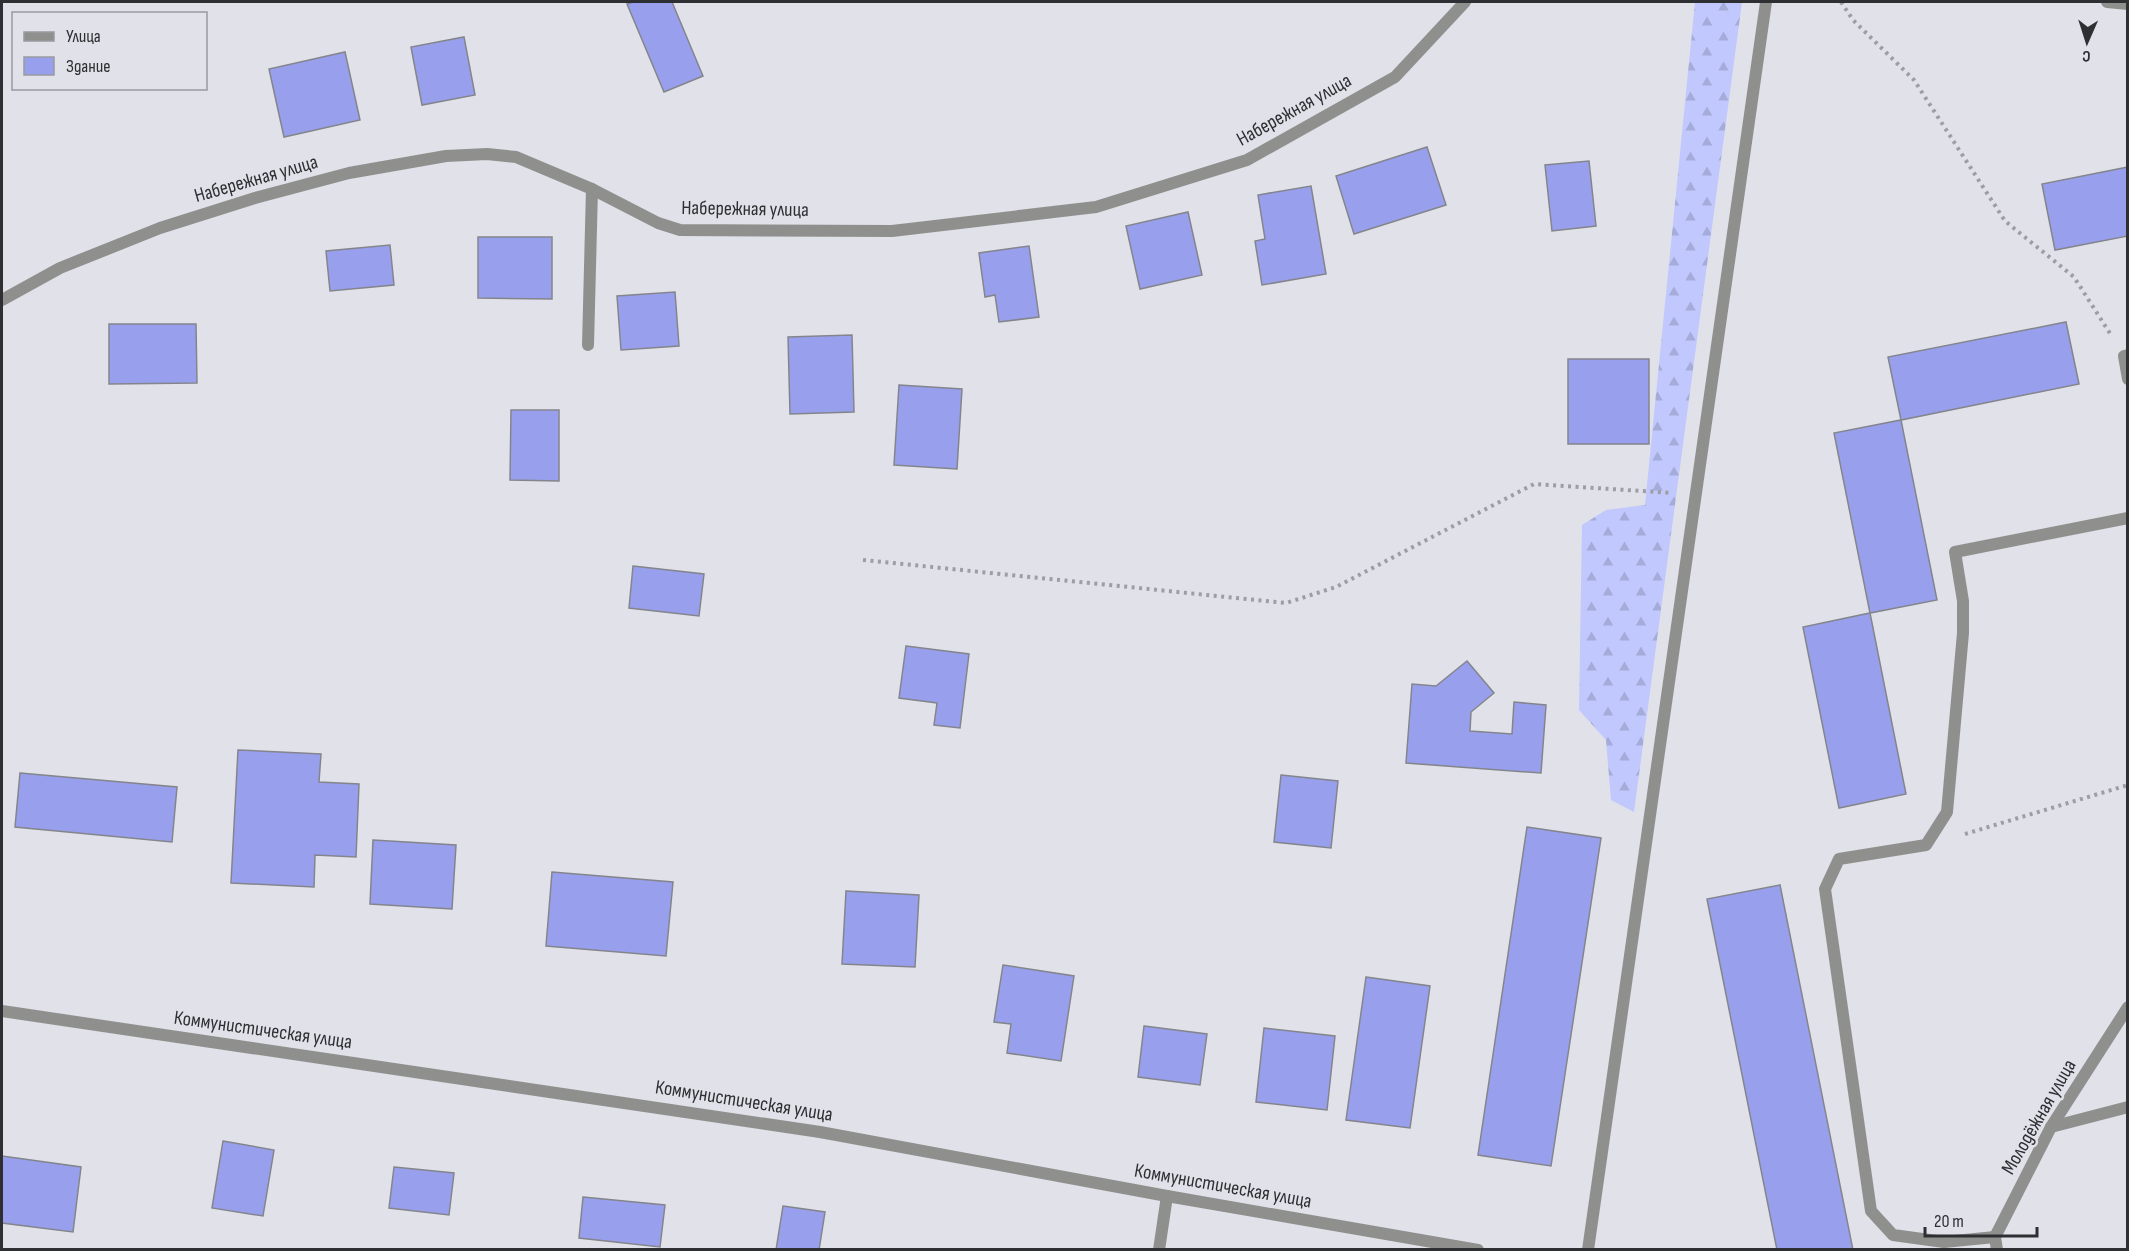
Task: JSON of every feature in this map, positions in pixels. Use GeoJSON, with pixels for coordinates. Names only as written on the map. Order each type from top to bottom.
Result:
{"type":"FeatureCollection","features":[{"type":"Feature","properties":{"kind":"street","name":"Набережная улица"},"geometry":{"type":"LineString","coordinates":[[2,300],[60,268],[160,228],[255,198],[349,173],[446,156],[487,154],[516,156],[592,189],[658,223],[680,230],[892,231],[1096,207],[1247,160],[1395,77],[1465,2]]}},
{"type":"Feature","properties":{"kind":"street"},"geometry":{"type":"LineString","coordinates":[[1588,1250],[1766,2]]}},
{"type":"Feature","properties":{"kind":"street"},"geometry":{"type":"LineString","coordinates":[[2107,2],[2127,4]]}},
{"type":"Feature","properties":{"kind":"street"},"geometry":{"type":"LineString","coordinates":[[588,345],[592,189]]}},
{"type":"Feature","properties":{"kind":"street"},"geometry":{"type":"LineString","coordinates":[[2126,356],[2127,379]]}},
{"type":"Feature","properties":{"kind":"street"},"geometry":{"type":"LineString","coordinates":[[1996,1243],[1944,1242],[1893,1235],[1871,1211],[1825,889],[1839,860],[1926,845],[1947,812],[1963,633],[1963,601],[1954,552],[2127,518]]}},
{"type":"Feature","properties":{"kind":"street","name":"Молодёжная улица"},"geometry":{"type":"LineString","coordinates":[[1996,1243],[2050,1127],[2127,1007]]}},
{"type":"Feature","properties":{"kind":"street","name":"Коммунистическая улица"},"geometry":{"type":"LineString","coordinates":[[2,1011],[820,1132],[1478,1250]]}},
{"type":"Feature","properties":{"kind":"street"},"geometry":{"type":"LineString","coordinates":[[2050,1127],[2127,1107]]}},
{"type":"Feature","properties":{"kind":"street"},"geometry":{"type":"LineString","coordinates":[[1159,1250],[1167,1196]]}},
{"type":"Feature","properties":{"kind":"path"},"geometry":{"type":"LineString","coordinates":[[1840,2],[1853,20],[1914,80],[2005,221],[2074,277],[2126,356]]}},
{"type":"Feature","properties":{"kind":"path"},"geometry":{"type":"LineString","coordinates":[[863,560],[1286,603],[1336,587],[1534,484],[1696,495]]}},
{"type":"Feature","properties":{"kind":"path"},"geometry":{"type":"LineString","coordinates":[[1926,845],[2127,785]]}},
{"type":"Feature","properties":{"kind":"green space"},"geometry":{"type":"Polygon","coordinates":[[[1695,2],[1742,2],[1634,812],[1611,800],[1606,740],[1579,710],[1582,525],[1606,510],[1645,505],[1695,2]]]}},
{"type":"Feature","properties":{"kind":"building"},"geometry":{"type":"Polygon","coordinates":[[[672,2],[703,76],[664,92],[627,4],[672,2]]]}},
{"type":"Feature","properties":{"kind":"building"},"geometry":{"type":"Polygon","coordinates":[[[464,37],[475,95],[422,105],[411,47],[464,37]]]}},
{"type":"Feature","properties":{"kind":"building"},"geometry":{"type":"Polygon","coordinates":[[[345,52],[360,120],[284,137],[269,69],[345,52]]]}},
{"type":"Feature","properties":{"kind":"building"},"geometry":{"type":"Polygon","coordinates":[[[1427,147],[1446,205],[1354,234],[1336,176],[1427,147]]]}},
{"type":"Feature","properties":{"kind":"building"},"geometry":{"type":"Polygon","coordinates":[[[1589,161],[1596,226],[1552,231],[1545,165],[1589,161]]]}},
{"type":"Feature","properties":{"kind":"building"},"geometry":{"type":"Polygon","coordinates":[[[2128,167],[2128,236],[2055,250],[2042,184],[2128,167]]]}},
{"type":"Feature","properties":{"kind":"building"},"geometry":{"type":"Polygon","coordinates":[[[1311,186],[1326,274],[1262,285],[1255,241],[1265,239],[1258,195],[1311,186]]]}},
{"type":"Feature","properties":{"kind":"building"},"geometry":{"type":"Polygon","coordinates":[[[1188,212],[1202,275],[1140,289],[1126,226],[1188,212]]]}},
{"type":"Feature","properties":{"kind":"building"},"geometry":{"type":"Polygon","coordinates":[[[478,237],[552,237],[552,299],[478,298],[478,237]]]}},
{"type":"Feature","properties":{"kind":"building"},"geometry":{"type":"Polygon","coordinates":[[[390,245],[394,285],[330,291],[326,251],[390,245]]]}},
{"type":"Feature","properties":{"kind":"building"},"geometry":{"type":"Polygon","coordinates":[[[1029,246],[1039,317],[999,322],[995,295],[985,297],[979,253],[1029,246]]]}},
{"type":"Feature","properties":{"kind":"building"},"geometry":{"type":"Polygon","coordinates":[[[675,292],[679,346],[621,350],[617,296],[675,292]]]}},
{"type":"Feature","properties":{"kind":"building"},"geometry":{"type":"Polygon","coordinates":[[[2066,322],[2079,384],[1901,420],[1888,357],[2066,322]]]}},
{"type":"Feature","properties":{"kind":"building"},"geometry":{"type":"Polygon","coordinates":[[[109,324],[196,324],[197,383],[109,384],[109,324]]]}},
{"type":"Feature","properties":{"kind":"building"},"geometry":{"type":"Polygon","coordinates":[[[852,335],[854,412],[790,414],[788,337],[852,335]]]}},
{"type":"Feature","properties":{"kind":"building"},"geometry":{"type":"Polygon","coordinates":[[[1568,359],[1649,359],[1649,444],[1568,444],[1568,359]]]}},
{"type":"Feature","properties":{"kind":"building"},"geometry":{"type":"Polygon","coordinates":[[[899,385],[962,389],[957,469],[894,465],[899,385]]]}},
{"type":"Feature","properties":{"kind":"building"},"geometry":{"type":"Polygon","coordinates":[[[511,410],[559,410],[559,481],[510,480],[511,410]]]}},
{"type":"Feature","properties":{"kind":"building"},"geometry":{"type":"Polygon","coordinates":[[[1901,420],[1937,600],[1870,613],[1834,433],[1901,420]]]}},
{"type":"Feature","properties":{"kind":"building"},"geometry":{"type":"Polygon","coordinates":[[[633,566],[704,574],[699,616],[629,608],[633,566]]]}},
{"type":"Feature","properties":{"kind":"building"},"geometry":{"type":"Polygon","coordinates":[[[1870,613],[1906,794],[1839,808],[1803,627],[1870,613]]]}},
{"type":"Feature","properties":{"kind":"building"},"geometry":{"type":"Polygon","coordinates":[[[906,646],[969,654],[960,728],[934,725],[937,703],[899,698],[906,646]]]}},
{"type":"Feature","properties":{"kind":"building"},"geometry":{"type":"Polygon","coordinates":[[[1467,661],[1494,693],[1471,712],[1470,731],[1512,734],[1514,702],[1546,705],[1541,773],[1406,763],[1412,684],[1436,686],[1467,661]]]}},
{"type":"Feature","properties":{"kind":"building"},"geometry":{"type":"Polygon","coordinates":[[[238,750],[321,754],[319,782],[359,784],[356,857],[315,855],[314,887],[231,883],[238,750]]]}},
{"type":"Feature","properties":{"kind":"building"},"geometry":{"type":"Polygon","coordinates":[[[20,773],[177,787],[172,842],[15,827],[20,773]]]}},
{"type":"Feature","properties":{"kind":"building"},"geometry":{"type":"Polygon","coordinates":[[[1281,775],[1338,781],[1331,848],[1274,842],[1281,775]]]}},
{"type":"Feature","properties":{"kind":"building"},"geometry":{"type":"Polygon","coordinates":[[[1527,827],[1601,838],[1551,1166],[1478,1155],[1527,827]]]}},
{"type":"Feature","properties":{"kind":"building"},"geometry":{"type":"Polygon","coordinates":[[[373,840],[456,845],[452,909],[370,904],[373,840]]]}},
{"type":"Feature","properties":{"kind":"building"},"geometry":{"type":"Polygon","coordinates":[[[552,872],[673,882],[666,956],[546,946],[552,872]]]}},
{"type":"Feature","properties":{"kind":"building"},"geometry":{"type":"Polygon","coordinates":[[[1780,885],[1853,1250],[1777,1250],[1707,899],[1780,885]]]}},
{"type":"Feature","properties":{"kind":"building"},"geometry":{"type":"Polygon","coordinates":[[[846,891],[919,895],[915,967],[842,964],[846,891]]]}},
{"type":"Feature","properties":{"kind":"building"},"geometry":{"type":"Polygon","coordinates":[[[1003,965],[1074,976],[1061,1061],[1007,1053],[1011,1024],[994,1022],[1003,965]]]}},
{"type":"Feature","properties":{"kind":"building"},"geometry":{"type":"Polygon","coordinates":[[[1366,977],[1430,986],[1410,1128],[1346,1120],[1366,977]]]}},
{"type":"Feature","properties":{"kind":"building"},"geometry":{"type":"Polygon","coordinates":[[[1144,1026],[1207,1034],[1200,1085],[1138,1077],[1144,1026]]]}},
{"type":"Feature","properties":{"kind":"building"},"geometry":{"type":"Polygon","coordinates":[[[1264,1028],[1335,1036],[1327,1110],[1256,1102],[1264,1028]]]}},
{"type":"Feature","properties":{"kind":"building"},"geometry":{"type":"Polygon","coordinates":[[[223,1141],[274,1150],[263,1216],[212,1208],[223,1141]]]}},
{"type":"Feature","properties":{"kind":"building"},"geometry":{"type":"Polygon","coordinates":[[[2,1156],[81,1167],[73,1232],[2,1223],[2,1156]]]}},
{"type":"Feature","properties":{"kind":"building"},"geometry":{"type":"Polygon","coordinates":[[[394,1167],[454,1173],[449,1215],[389,1208],[394,1167]]]}},
{"type":"Feature","properties":{"kind":"building"},"geometry":{"type":"Polygon","coordinates":[[[583,1197],[665,1205],[660,1247],[579,1238],[583,1197]]]}},
{"type":"Feature","properties":{"kind":"building"},"geometry":{"type":"Polygon","coordinates":[[[783,1206],[825,1212],[819,1250],[776,1250],[783,1206]]]}}]}
